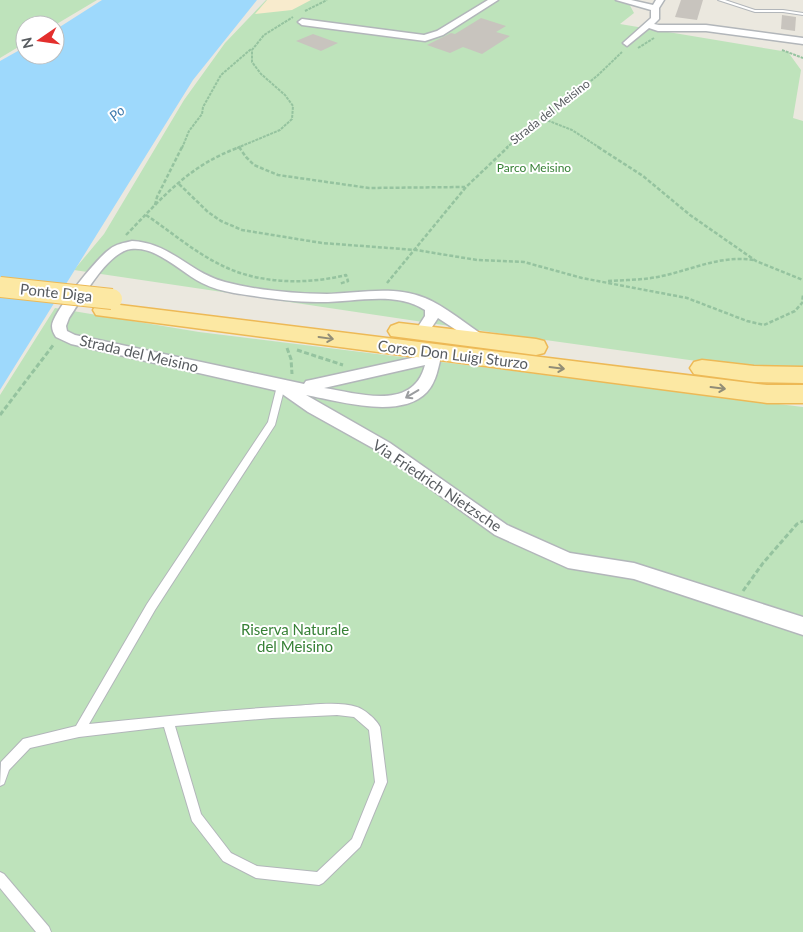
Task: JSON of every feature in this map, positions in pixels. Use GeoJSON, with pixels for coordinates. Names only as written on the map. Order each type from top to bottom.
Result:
{"type":"FeatureCollection","features":[{"type":"Feature","properties":{"kind":"main road","name":"Ponte Diga"},"geometry":{"type":"LineString","coordinates":[[0,287],[108,305]]}},
{"type":"Feature","properties":{"kind":"main road","name":"Ponte Diga"},"geometry":{"type":"LineString","coordinates":[[0,298],[108,305]]}},
{"type":"Feature","properties":{"kind":"main road","name":"Corso Don Luigi Sturzo"},"geometry":{"type":"LineString","coordinates":[[108,305],[421,333],[754,374],[803,375]]}},
{"type":"Feature","properties":{"kind":"main road","name":"Corso Don Luigi Sturzo"},"geometry":{"type":"LineString","coordinates":[[108,305],[176,318],[435,353],[767,394],[803,394]]}},
{"type":"Feature","properties":{"kind":"street"},"geometry":{"type":"LineString","coordinates":[[302,22],[425,38],[440,33],[494,0]]}},
{"type":"Feature","properties":{"kind":"street"},"geometry":{"type":"LineString","coordinates":[[620,0],[658,4],[655,19],[627,43]]}},
{"type":"Feature","properties":{"kind":"street"},"geometry":{"type":"LineString","coordinates":[[648,26],[658,28],[706,28],[803,41]]}},
{"type":"Feature","properties":{"kind":"street"},"geometry":{"type":"LineString","coordinates":[[120,248],[134,245],[157,250],[205,280],[234,289],[317,298],[409,297],[421,301],[481,340]]}},
{"type":"Feature","properties":{"kind":"street","name":"Strada del Meisino"},"geometry":{"type":"LineString","coordinates":[[120,248],[108,255],[62,317],[59,326],[61,334],[71,339],[373,401],[388,402],[416,393],[424,385],[435,353]]}},
{"type":"Feature","properties":{"kind":"street"},"geometry":{"type":"LineString","coordinates":[[421,333],[432,316],[432,308]]}},
{"type":"Feature","properties":{"kind":"street","name":"Strada del Meisino"},"geometry":{"type":"LineString","coordinates":[[290,384],[324,384],[420,361],[435,353]]}},
{"type":"Feature","properties":{"kind":"street","name":"Via Friedrich Nietzsche"},"geometry":{"type":"LineString","coordinates":[[290,384],[313,408],[384,447],[501,530],[568,560],[634,571],[736,602],[803,626]]}},
{"type":"Feature","properties":{"kind":"lane"},"geometry":{"type":"LineString","coordinates":[[720,0],[755,11],[783,11],[803,14]]}},
{"type":"Feature","properties":{"kind":"lane"},"geometry":{"type":"LineString","coordinates":[[80,731],[151,606],[272,423],[290,384]]}},
{"type":"Feature","properties":{"kind":"lane"},"geometry":{"type":"LineString","coordinates":[[0,780],[5,766],[27,743],[80,731],[168,721],[221,715],[337,710],[356,712],[374,727],[380,782],[356,843],[319,879],[256,872],[227,857],[196,816],[168,721]]}},
{"type":"Feature","properties":{"kind":"lane"},"geometry":{"type":"LineString","coordinates":[[0,878],[44,932]]}},
{"type":"Feature","properties":{"kind":"path"},"geometry":{"type":"LineString","coordinates":[[303,12],[326,0]]}},
{"type":"Feature","properties":{"kind":"path"},"geometry":{"type":"LineString","coordinates":[[155,206],[157,197],[180,155],[189,131],[202,114],[203,107],[221,75],[251,49],[257,40],[271,28],[295,16]]}},
{"type":"Feature","properties":{"kind":"path","name":"Strada del Meisino"},"geometry":{"type":"LineString","coordinates":[[380,296],[389,280],[416,250],[466,187],[524,132],[597,76],[623,51],[627,43]]}},
{"type":"Feature","properties":{"kind":"path"},"geometry":{"type":"LineString","coordinates":[[120,248],[122,239],[192,172],[215,157],[273,134],[289,124],[294,117],[292,106],[284,95],[256,68],[251,59],[251,49]]}},
{"type":"Feature","properties":{"kind":"path"},"geometry":{"type":"LineString","coordinates":[[543,119],[572,130],[643,176],[690,215],[756,261]]}},
{"type":"Feature","properties":{"kind":"path"},"geometry":{"type":"LineString","coordinates":[[239,146],[246,160],[264,171],[278,175],[369,188],[466,187]]}},
{"type":"Feature","properties":{"kind":"path"},"geometry":{"type":"LineString","coordinates":[[179,184],[208,212],[242,230],[322,243],[416,250],[477,260],[524,262],[555,272],[637,290],[687,298],[748,321],[764,325],[794,311],[802,303],[803,295]]}},
{"type":"Feature","properties":{"kind":"path"},"geometry":{"type":"LineString","coordinates":[[146,215],[219,264],[237,271],[298,282],[329,280],[346,275]]}},
{"type":"Feature","properties":{"kind":"path"},"geometry":{"type":"LineString","coordinates":[[605,282],[661,276],[725,259],[742,258],[756,261],[803,280]]}},
{"type":"Feature","properties":{"kind":"path"},"geometry":{"type":"LineString","coordinates":[[0,415],[61,334]]}},
{"type":"Feature","properties":{"kind":"path"},"geometry":{"type":"LineString","coordinates":[[279,346],[345,366],[341,371]]}},
{"type":"Feature","properties":{"kind":"path"},"geometry":{"type":"LineString","coordinates":[[287,348],[291,359],[290,384]]}},
{"type":"Feature","properties":{"kind":"path"},"geometry":{"type":"LineString","coordinates":[[736,602],[763,563],[797,524],[803,521]]}},
{"type":"Feature","properties":{"kind":"green space"},"geometry":{"type":"Polygon","coordinates":[[[0,0],[97,0],[65,19],[65,15],[15,15],[15,49],[0,58],[0,0]]]}},
{"type":"Feature","properties":{"kind":"green space","name":"Parco Meisino"},"geometry":{"type":"Polygon","coordinates":[[[266,0],[627,0],[634,13],[620,24],[788,52],[801,70],[793,118],[803,121],[803,368],[747,368],[74,270],[104,234],[184,100],[225,43],[266,0]]]}},
{"type":"Feature","properties":{"kind":"green space","name":"Riserva Naturale del Meisino"},"geometry":{"type":"Polygon","coordinates":[[[55,308],[199,332],[803,407],[803,932],[0,932],[0,395],[55,308]]]}},
{"type":"Feature","properties":{"kind":"sand"},"geometry":{"type":"Polygon","coordinates":[[[267,0],[311,0],[292,10],[255,14],[267,0]]]}},
{"type":"Feature","properties":{"kind":"water","name":"Po"},"geometry":{"type":"Polygon","coordinates":[[[102,0],[257,0],[193,80],[0,390],[0,61],[15,53],[15,65],[65,65],[65,24],[102,0]]]}},
{"type":"Feature","properties":{"kind":"building"},"geometry":{"type":"Polygon","coordinates":[[[681,0],[703,0],[697,20],[675,17],[681,0]]]}},
{"type":"Feature","properties":{"kind":"building"},"geometry":{"type":"Polygon","coordinates":[[[782,15],[796,17],[795,31],[781,29],[782,15]]]}},
{"type":"Feature","properties":{"kind":"building"},"geometry":{"type":"Polygon","coordinates":[[[481,18],[506,26],[496,32],[510,36],[482,54],[463,47],[450,53],[427,45],[451,33],[455,34],[481,18]]]}},
{"type":"Feature","properties":{"kind":"building"},"geometry":{"type":"Polygon","coordinates":[[[313,34],[338,43],[321,51],[296,41],[313,34]]]}}]}
